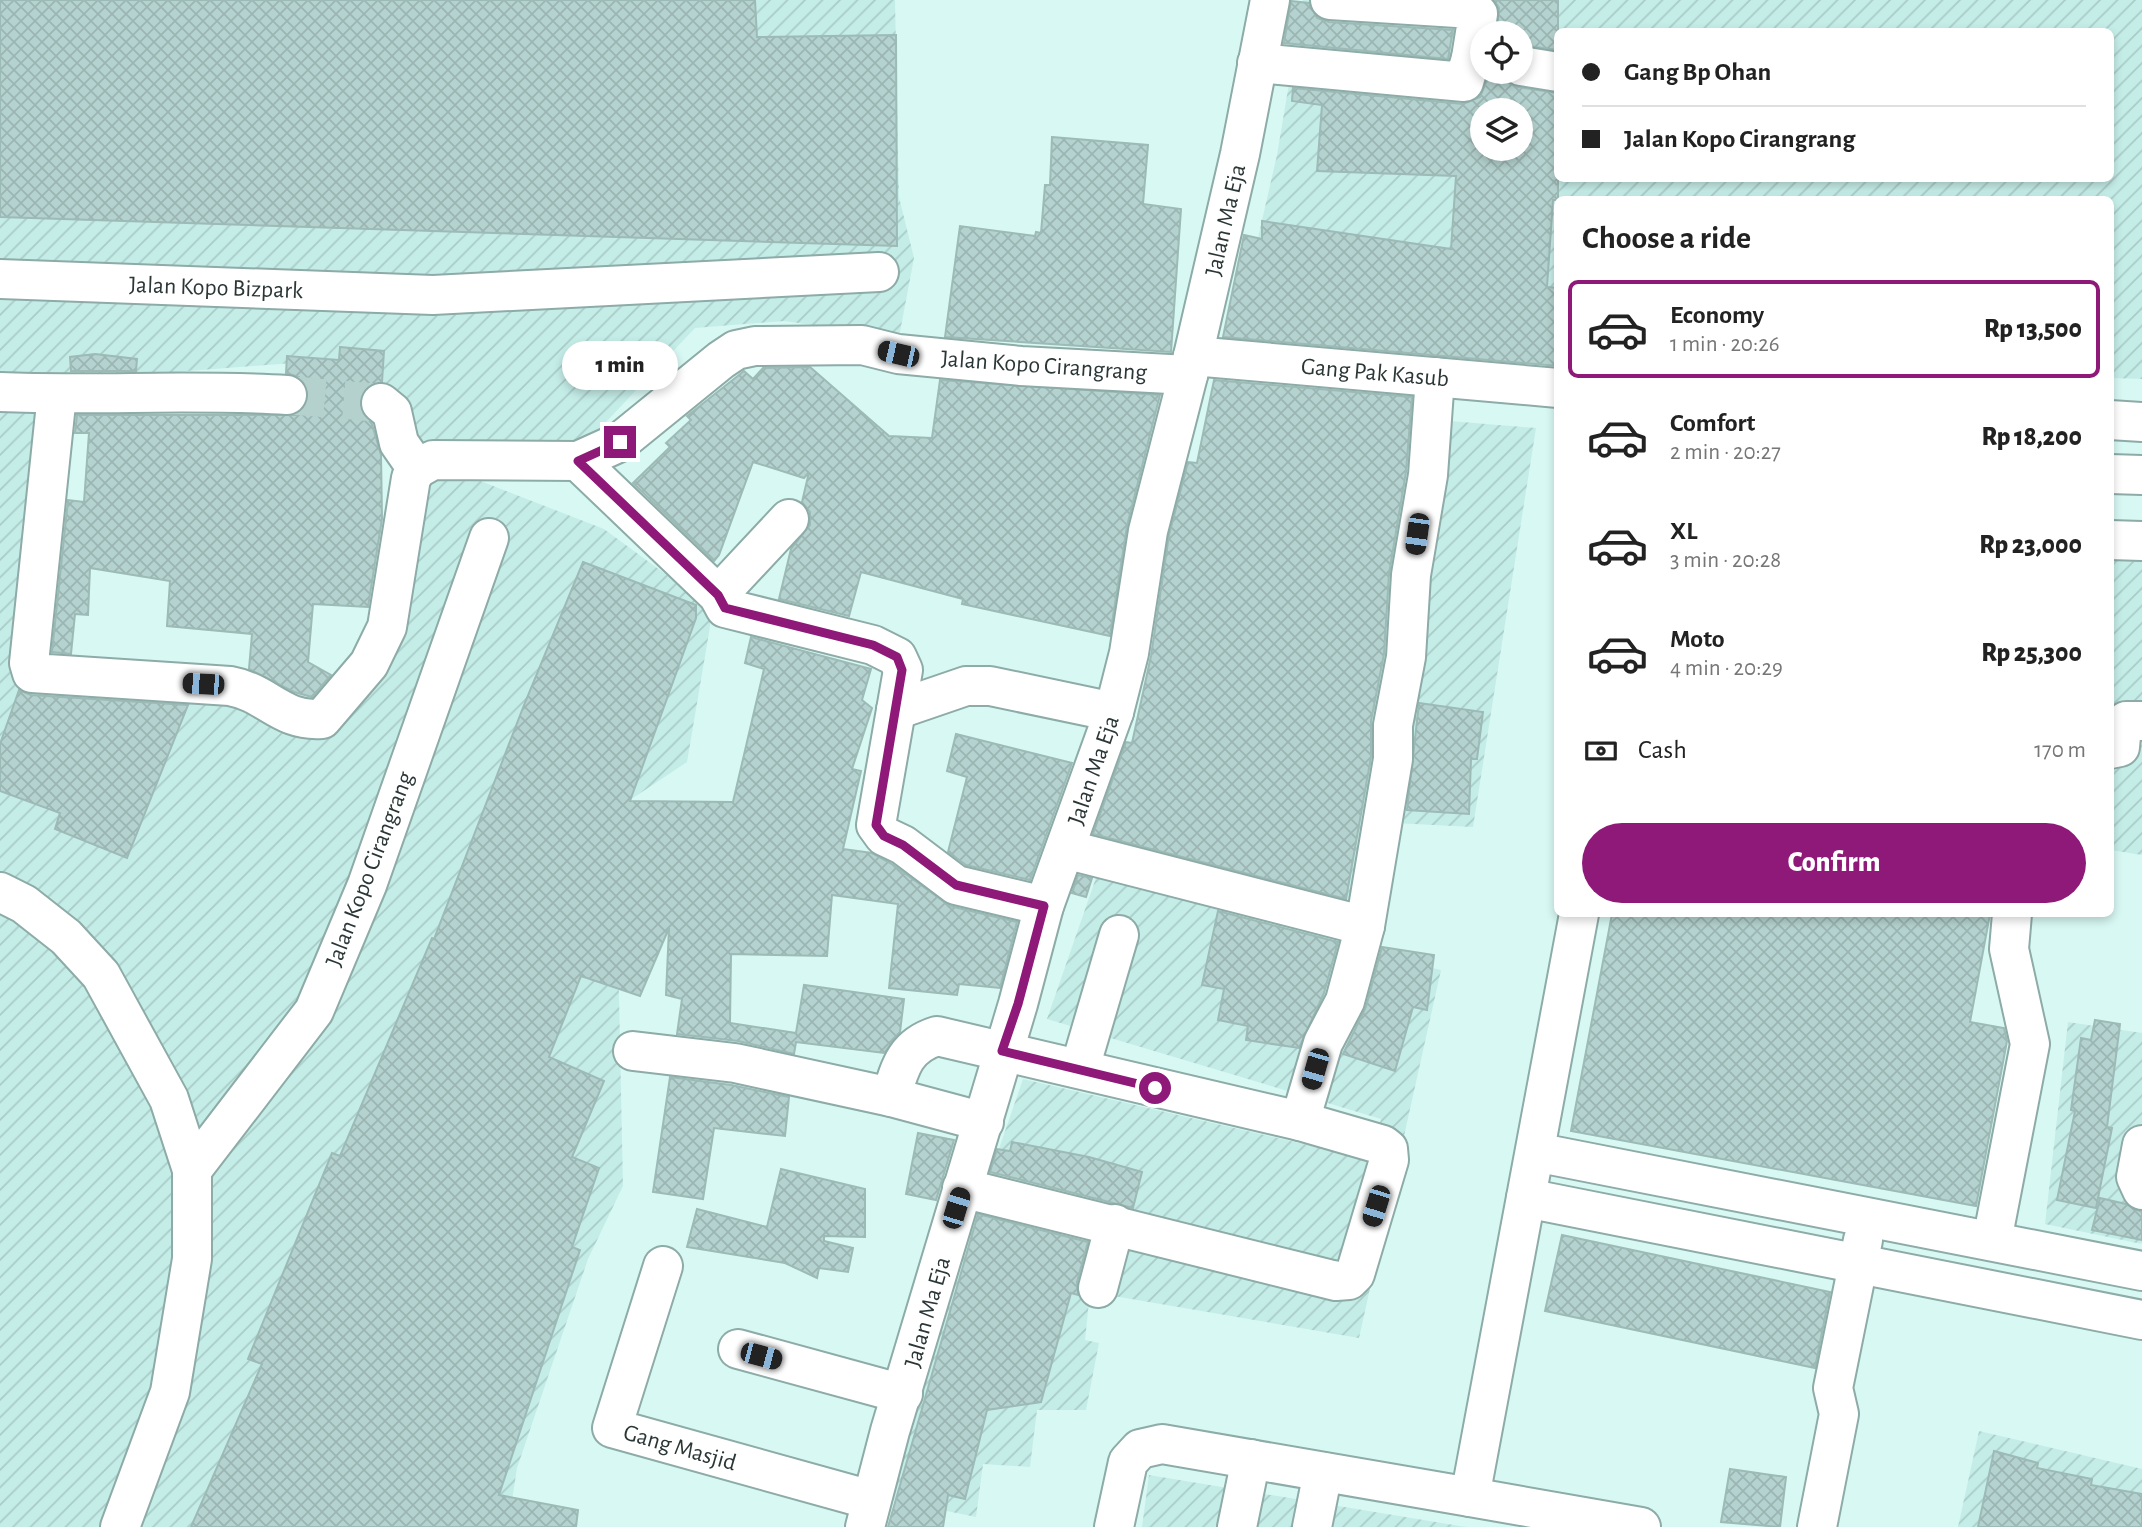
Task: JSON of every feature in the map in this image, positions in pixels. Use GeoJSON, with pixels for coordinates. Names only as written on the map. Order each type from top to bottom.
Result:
{"type":"FeatureCollection","features":[{"type":"Feature","properties":{"kind":"street","name":"Jalan Ma Eja"},"geometry":{"type":"LineString","coordinates":[[868,1513],[962,1188],[984,1122],[1044,906],[1114,712],[1129,653],[1148,531],[1191,365],[1270,0]]}},
{"type":"Feature","properties":{"kind":"street"},"geometry":{"type":"LineString","coordinates":[[1330,0],[1473,9],[1478,14],[1478,21]]}},
{"type":"Feature","properties":{"kind":"street"},"geometry":{"type":"LineString","coordinates":[[1257,64],[1464,82],[1470,71]]}},
{"type":"Feature","properties":{"kind":"street"},"geometry":{"type":"LineString","coordinates":[[1533,68],[1554,71]]}},
{"type":"Feature","properties":{"kind":"street","name":"Jalan Kopo Bizpark"},"geometry":{"type":"LineString","coordinates":[[0,279],[433,295],[879,272]]}},
{"type":"Feature","properties":{"kind":"street","name":"Jalan Kopo Cirangrang"},"geometry":{"type":"LineString","coordinates":[[425,465],[578,461],[620,442],[736,350],[755,346],[862,345],[898,354],[1021,366],[1191,365]]}},
{"type":"Feature","properties":{"kind":"street","name":"Gang Pak Kasub"},"geometry":{"type":"LineString","coordinates":[[1191,365],[1435,377],[1554,388]]}},
{"type":"Feature","properties":{"kind":"street"},"geometry":{"type":"LineString","coordinates":[[1300,1121],[1323,1043],[1345,1001],[1365,926],[1393,759],[1393,725],[1406,657],[1411,575],[1428,475],[1435,377]]}},
{"type":"Feature","properties":{"kind":"street"},"geometry":{"type":"LineString","coordinates":[[0,392],[57,394],[213,390],[287,395]]}},
{"type":"Feature","properties":{"kind":"street"},"geometry":{"type":"LineString","coordinates":[[57,394],[29,663],[32,673],[230,686],[248,689],[294,718],[322,719],[380,645],[387,627],[400,555],[406,495],[425,465],[399,443],[393,412],[381,403]]}},
{"type":"Feature","properties":{"kind":"street"},"geometry":{"type":"LineString","coordinates":[[2114,420],[2142,422]]}},
{"type":"Feature","properties":{"kind":"street"},"geometry":{"type":"LineString","coordinates":[[578,461],[722,602],[873,645],[897,657],[902,670],[876,825],[884,836],[903,845],[956,885],[1044,906]]}},
{"type":"Feature","properties":{"kind":"street"},"geometry":{"type":"LineString","coordinates":[[2114,474],[2142,475]]}},
{"type":"Feature","properties":{"kind":"street"},"geometry":{"type":"LineString","coordinates":[[722,602],[789,519]]}},
{"type":"Feature","properties":{"kind":"street","name":"Jalan Kopo Cirangrang"},"geometry":{"type":"LineString","coordinates":[[192,1170],[314,1011],[338,948],[367,885],[489,538]]}},
{"type":"Feature","properties":{"kind":"street"},"geometry":{"type":"LineString","coordinates":[[2114,540],[2142,541]]}},
{"type":"Feature","properties":{"kind":"street"},"geometry":{"type":"LineString","coordinates":[[896,710],[966,687],[990,686],[1114,712]]}},
{"type":"Feature","properties":{"kind":"street"},"geometry":{"type":"LineString","coordinates":[[2114,748],[2120,747],[2122,725],[2126,721],[2142,721]]}},
{"type":"Feature","properties":{"kind":"street"},"geometry":{"type":"LineString","coordinates":[[1065,849],[1365,926]]}},
{"type":"Feature","properties":{"kind":"street"},"geometry":{"type":"LineString","coordinates":[[0,892],[24,904],[66,937],[101,975],[169,1098],[192,1170],[192,1259],[170,1392],[120,1527]]}},
{"type":"Feature","properties":{"kind":"street"},"geometry":{"type":"LineString","coordinates":[[1470,1497],[1578,917]]}},
{"type":"Feature","properties":{"kind":"street"},"geometry":{"type":"LineString","coordinates":[[1992,1241],[2030,1044],[2009,949],[2012,917]]}},
{"type":"Feature","properties":{"kind":"street"},"geometry":{"type":"LineString","coordinates":[[1080,1068],[1119,935]]}},
{"type":"Feature","properties":{"kind":"street"},"geometry":{"type":"LineString","coordinates":[[891,1097],[902,1060],[921,1041],[937,1036],[1300,1121],[1388,1149],[1389,1160],[1355,1274],[1349,1280],[1336,1281],[962,1188]]}},
{"type":"Feature","properties":{"kind":"street"},"geometry":{"type":"LineString","coordinates":[[633,1051],[736,1063],[891,1097],[984,1122]]}},
{"type":"Feature","properties":{"kind":"street"},"geometry":{"type":"LineString","coordinates":[[2142,1145],[2136,1177],[2142,1191]]}},
{"type":"Feature","properties":{"kind":"street"},"geometry":{"type":"LineString","coordinates":[[1535,1152],[2142,1271]]}},
{"type":"Feature","properties":{"kind":"street"},"geometry":{"type":"LineString","coordinates":[[1526,1198],[2142,1320]]}},
{"type":"Feature","properties":{"kind":"street"},"geometry":{"type":"LineString","coordinates":[[1817,1527],[1839,1414],[1833,1388],[1867,1218]]}},
{"type":"Feature","properties":{"kind":"street"},"geometry":{"type":"LineString","coordinates":[[1098,1288],[1115,1224]]}},
{"type":"Feature","properties":{"kind":"street","name":"Gang Masjid"},"geometry":{"type":"LineString","coordinates":[[663,1266],[612,1428],[868,1513]]}},
{"type":"Feature","properties":{"kind":"street"},"geometry":{"type":"LineString","coordinates":[[738,1349],[903,1394]]}},
{"type":"Feature","properties":{"kind":"street"},"geometry":{"type":"LineString","coordinates":[[1114,1527],[1128,1462],[1140,1449],[1163,1444],[1641,1527]]}},
{"type":"Feature","properties":{"kind":"street"},"geometry":{"type":"LineString","coordinates":[[1237,1527],[1251,1459]]}},
{"type":"Feature","properties":{"kind":"street"},"geometry":{"type":"LineString","coordinates":[[1312,1527],[1324,1472]]}},
{"type":"Feature","properties":{"kind":"shaded area"},"geometry":{"type":"Polygon","coordinates":[[[0,0],[895,0],[899,197],[914,258],[899,337],[784,321],[695,328],[572,458],[416,455],[370,357],[58,381],[36,675],[329,715],[366,646],[412,479],[465,475],[604,529],[713,609],[687,762],[615,810],[623,1186],[588,1259],[517,1468],[508,1527],[0,1527],[0,0]]]}},
{"type":"Feature","properties":{"kind":"shaded area"},"geometry":{"type":"Polygon","coordinates":[[[1303,0],[2142,0],[2142,379],[2114,378],[2114,196],[1554,196],[1554,347],[1237,329],[1277,155],[1303,0]]]}},
{"type":"Feature","properties":{"kind":"shaded area"},"geometry":{"type":"Polygon","coordinates":[[[1218,402],[1536,428],[1473,827],[1394,823],[1370,954],[1441,970],[1359,1338],[1090,1292],[1085,1340],[1099,1343],[1086,1410],[1037,1410],[1030,1467],[983,1464],[976,1517],[879,1497],[1023,1079],[1368,1159],[1381,1119],[1047,1019],[1165,679],[1218,402]]]}},
{"type":"Feature","properties":{"kind":"shaded area"},"geometry":{"type":"Polygon","coordinates":[[[2114,527],[2142,528],[2142,855],[2114,850],[2114,527]]]}},
{"type":"Feature","properties":{"kind":"shaded area"},"geometry":{"type":"Polygon","coordinates":[[[2068,1022],[2142,1033],[2142,1244],[2045,1224],[2068,1022]]]}},
{"type":"Feature","properties":{"kind":"shaded area"},"geometry":{"type":"Polygon","coordinates":[[[1979,1431],[2142,1469],[2142,1527],[1958,1527],[1979,1431]]]}},
{"type":"Feature","properties":{"kind":"shaded area"},"geometry":{"type":"Polygon","coordinates":[[[1149,1475],[1466,1527],[1142,1527],[1149,1475]]]}},
{"type":"Feature","properties":{"kind":"building"},"geometry":{"type":"Polygon","coordinates":[[[0,0],[755,0],[757,37],[896,35],[897,246],[0,217],[0,0]]]}},
{"type":"Feature","properties":{"kind":"building"},"geometry":{"type":"Polygon","coordinates":[[[1494,0],[1558,0],[1558,28],[1554,28],[1554,49],[1533,47],[1533,21],[1498,21],[1499,8],[1494,0]]]}},
{"type":"Feature","properties":{"kind":"building"},"geometry":{"type":"Polygon","coordinates":[[[1291,1],[1309,3],[1317,18],[1329,22],[1453,30],[1448,59],[1284,43],[1291,1]]]}},
{"type":"Feature","properties":{"kind":"building"},"geometry":{"type":"Polygon","coordinates":[[[1485,84],[1511,84],[1554,92],[1554,182],[1558,182],[1558,196],[1554,196],[1553,200],[1547,287],[1554,288],[1554,366],[1223,337],[1244,235],[1262,239],[1262,221],[1451,249],[1456,176],[1317,171],[1322,105],[1292,101],[1293,88],[1463,104],[1470,101],[1470,161],[1533,161],[1533,98],[1478,98],[1485,84]]]}},
{"type":"Feature","properties":{"kind":"building"},"geometry":{"type":"Polygon","coordinates":[[[1052,137],[1148,145],[1143,204],[1181,209],[1171,352],[945,337],[960,226],[1035,236],[1036,232],[1041,233],[1045,185],[1050,185],[1052,137]]]}},
{"type":"Feature","properties":{"kind":"building"},"geometry":{"type":"Polygon","coordinates":[[[340,347],[384,351],[382,382],[365,389],[359,400],[361,411],[372,424],[381,455],[382,519],[368,607],[313,604],[308,662],[331,675],[312,697],[294,692],[249,669],[252,634],[167,626],[170,581],[90,568],[88,615],[75,614],[71,654],[52,652],[68,500],[84,502],[89,433],[75,433],[77,415],[296,415],[306,406],[309,395],[307,386],[299,377],[286,373],[287,356],[339,360],[340,347]]]}},
{"type":"Feature","properties":{"kind":"building"},"geometry":{"type":"Polygon","coordinates":[[[95,354],[137,359],[136,371],[71,371],[70,357],[95,354]]]}},
{"type":"Feature","properties":{"kind":"building"},"geometry":{"type":"Polygon","coordinates":[[[810,367],[889,436],[932,438],[940,380],[1160,395],[1127,526],[1110,636],[962,604],[963,599],[861,572],[849,616],[779,599],[791,549],[810,525],[810,512],[802,502],[809,472],[804,478],[753,462],[719,555],[714,561],[633,483],[670,447],[666,443],[691,420],[687,416],[744,371],[753,379],[763,368],[810,367]]]}},
{"type":"Feature","properties":{"kind":"building"},"geometry":{"type":"Polygon","coordinates":[[[1214,380],[1412,397],[1406,472],[1389,574],[1384,654],[1371,721],[1371,757],[1346,899],[1093,834],[1126,742],[1132,743],[1151,656],[1169,535],[1188,462],[1197,463],[1214,380]]]}},
{"type":"Feature","properties":{"kind":"building"},"geometry":{"type":"Polygon","coordinates":[[[583,562],[696,605],[696,618],[630,801],[733,802],[764,669],[745,663],[751,637],[871,669],[862,700],[872,708],[852,769],[861,771],[843,849],[872,853],[892,864],[950,906],[1017,922],[1000,988],[959,984],[957,995],[889,988],[898,904],[832,895],[827,956],[731,954],[730,1023],[796,1033],[804,985],[904,999],[900,1032],[884,1053],[796,1042],[794,1054],[738,1041],[677,1034],[682,999],[666,995],[669,928],[640,996],[581,976],[549,1057],[604,1081],[572,1157],[599,1168],[572,1247],[580,1250],[499,1495],[578,1510],[576,1527],[191,1527],[262,1364],[248,1359],[332,1153],[340,1156],[432,938],[434,939],[524,705],[583,562]]]}},
{"type":"Feature","properties":{"kind":"building"},"geometry":{"type":"Polygon","coordinates":[[[19,690],[31,695],[188,705],[127,858],[55,829],[60,813],[0,791],[0,744],[19,690]]]}},
{"type":"Feature","properties":{"kind":"building"},"geometry":{"type":"Polygon","coordinates":[[[1419,703],[1483,712],[1477,759],[1471,759],[1469,814],[1407,810],[1419,703]]]}},
{"type":"Feature","properties":{"kind":"building"},"geometry":{"type":"Polygon","coordinates":[[[956,734],[1072,763],[1030,880],[966,865],[948,852],[967,777],[947,771],[956,734]]]}},
{"type":"Feature","properties":{"kind":"building"},"geometry":{"type":"Polygon","coordinates":[[[1078,875],[1092,878],[1086,897],[1072,893],[1078,875]]]}},
{"type":"Feature","properties":{"kind":"building"},"geometry":{"type":"Polygon","coordinates":[[[1218,911],[1338,942],[1324,993],[1299,1048],[1246,1040],[1248,1026],[1218,1020],[1224,989],[1202,985],[1218,911]]]}},
{"type":"Feature","properties":{"kind":"building"},"geometry":{"type":"Polygon","coordinates":[[[1611,917],[1989,917],[1970,1022],[2004,1028],[2007,1041],[1976,1206],[1571,1131],[1611,917]]]}},
{"type":"Feature","properties":{"kind":"building"},"geometry":{"type":"Polygon","coordinates":[[[1382,947],[1434,955],[1427,1010],[1413,1007],[1395,1071],[1343,1054],[1366,1007],[1382,947]]]}},
{"type":"Feature","properties":{"kind":"building"},"geometry":{"type":"Polygon","coordinates":[[[2095,1020],[2120,1024],[2107,1127],[2112,1128],[2096,1208],[2057,1200],[2075,1111],[2071,1110],[2081,1038],[2091,1040],[2095,1020]]]}},
{"type":"Feature","properties":{"kind":"building"},"geometry":{"type":"Polygon","coordinates":[[[670,1077],[731,1085],[789,1097],[785,1136],[714,1128],[703,1199],[653,1192],[670,1077]]]}},
{"type":"Feature","properties":{"kind":"building"},"geometry":{"type":"Polygon","coordinates":[[[918,1133],[954,1140],[936,1200],[906,1194],[918,1133]]]}},
{"type":"Feature","properties":{"kind":"building"},"geometry":{"type":"Polygon","coordinates":[[[1012,1142],[1089,1157],[1142,1172],[1133,1208],[990,1172],[997,1149],[1010,1151],[1012,1142]]]}},
{"type":"Feature","properties":{"kind":"building"},"geometry":{"type":"Polygon","coordinates":[[[781,1169],[865,1189],[865,1237],[824,1236],[824,1241],[853,1248],[848,1272],[819,1268],[817,1278],[785,1263],[687,1247],[697,1209],[767,1227],[781,1169]]]}},
{"type":"Feature","properties":{"kind":"building"},"geometry":{"type":"Polygon","coordinates":[[[2100,1198],[2126,1204],[2142,1212],[2142,1240],[2092,1230],[2100,1198]]]}},
{"type":"Feature","properties":{"kind":"building"},"geometry":{"type":"Polygon","coordinates":[[[978,1214],[1088,1242],[1077,1282],[1078,1295],[1071,1293],[1041,1402],[987,1410],[965,1499],[948,1495],[943,1527],[888,1527],[978,1214]]]}},
{"type":"Feature","properties":{"kind":"building"},"geometry":{"type":"Polygon","coordinates":[[[1562,1235],[1830,1292],[1815,1368],[1545,1311],[1562,1235]]]}},
{"type":"Feature","properties":{"kind":"building"},"geometry":{"type":"Polygon","coordinates":[[[1994,1451],[2038,1463],[2037,1468],[2092,1479],[2091,1485],[2142,1494],[2142,1527],[1978,1527],[1994,1451]]]}},
{"type":"Feature","properties":{"kind":"building"},"geometry":{"type":"Polygon","coordinates":[[[1730,1469],[1786,1477],[1780,1527],[1721,1522],[1730,1469]]]}},
{"type":"Feature","properties":{"kind":"tunnel"},"geometry":{"type":"LineString","coordinates":[[287,395],[381,403]]}},
{"type":"Feature","properties":{"kind":"route"},"geometry":{"type":"LineString","coordinates":[[620,442],[578,461],[718,595],[725,608],[873,645],[897,657],[902,670],[876,811],[876,825],[884,836],[903,845],[956,885],[1044,906],[1018,1004],[1002,1051],[1155,1088]]}}]}
